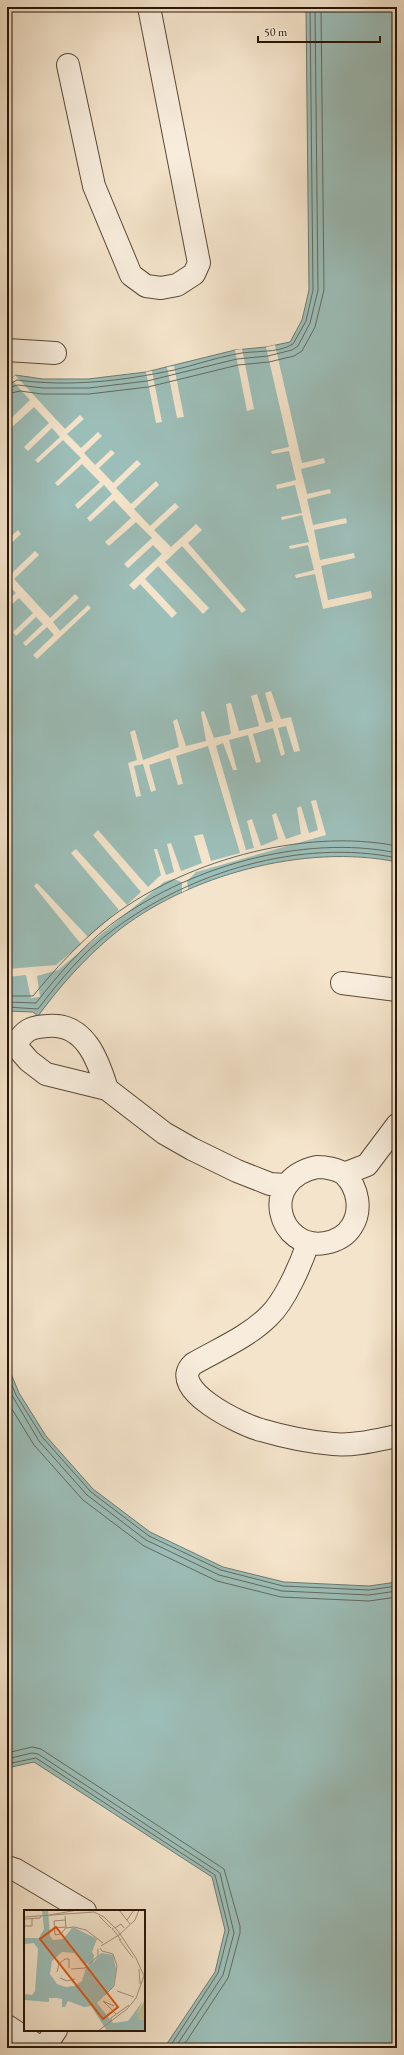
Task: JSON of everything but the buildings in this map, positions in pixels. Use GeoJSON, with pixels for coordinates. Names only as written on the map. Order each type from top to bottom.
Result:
{"type":"FeatureCollection","features":[{"type":"Feature","properties":{"kind":"street"},"geometry":{"type":"LineString","coordinates":[[68,65],[94,186],[131,275],[146,286],[161,288],[177,285],[194,274],[199,263],[149,7]]}},
{"type":"Feature","properties":{"kind":"street"},"geometry":{"type":"LineString","coordinates":[[7,350],[55,354]]}},
{"type":"Feature","properties":{"kind":"street"},"geometry":{"type":"LineString","coordinates":[[342,983],[397,990]]}},
{"type":"Feature","properties":{"kind":"street"},"geometry":{"type":"LineString","coordinates":[[107,1089],[99,1064],[91,1048],[72,1030],[55,1025],[33,1027],[11,1044],[28,1062],[46,1074],[107,1089],[164,1133],[192,1149],[237,1171],[270,1184],[286,1185]]}},
{"type":"Feature","properties":{"kind":"street"},"geometry":{"type":"LineString","coordinates":[[344,1174],[367,1164],[397,1125]]}},
{"type":"Feature","properties":{"kind":"street"},"geometry":{"type":"LineString","coordinates":[[316,1167],[329,1168],[344,1174],[355,1190],[358,1200],[358,1211],[355,1221],[345,1234],[332,1242],[308,1243],[292,1233],[282,1216],[282,1195],[286,1185],[294,1176],[304,1169],[316,1167]]}},
{"type":"Feature","properties":{"kind":"street"},"geometry":{"type":"LineString","coordinates":[[308,1243],[301,1264],[270,1315],[251,1332],[193,1364],[188,1369],[186,1377],[189,1387],[230,1417],[259,1430],[297,1440],[336,1444],[378,1440],[397,1436]]}},
{"type":"Feature","properties":{"kind":"street"},"geometry":{"type":"LineString","coordinates":[[7,1867],[16,1870],[83,1910]]}},
{"type":"Feature","properties":{"kind":"street"},"geometry":{"type":"LineString","coordinates":[[7,2026],[41,2048]]}},
{"type":"Feature","properties":{"kind":"street"},"geometry":{"type":"LineString","coordinates":[[44,2048],[55,2031]]}},
{"type":"Feature","properties":{"kind":"water"},"geometry":{"type":"Polygon","coordinates":[[[306,7],[397,7],[397,862],[362,857],[325,857],[286,861],[248,869],[211,880],[176,895],[143,913],[114,934],[73,973],[38,1016],[33,1012],[7,1011],[7,379],[11,379],[15,375],[43,379],[88,379],[146,372],[235,350],[266,347],[290,342],[302,320],[309,290],[306,7]]]}},
{"type":"Feature","properties":{"kind":"water"},"geometry":{"type":"Polygon","coordinates":[[[7,1364],[19,1393],[46,1436],[93,1489],[150,1532],[223,1567],[284,1582],[369,1586],[397,1582],[397,2048],[164,2048],[215,1972],[225,1930],[212,1877],[34,1762],[7,1768],[7,1364]]]}},
{"type":"Feature","properties":{"kind":"pier"},"geometry":{"type":"Polygon","coordinates":[[[275,345],[302,463],[324,458],[325,463],[301,469],[307,494],[330,489],[331,493],[307,499],[313,525],[346,518],[347,523],[314,530],[320,560],[354,553],[355,558],[321,566],[328,600],[371,591],[372,598],[323,609],[315,574],[296,578],[295,575],[314,570],[308,545],[290,549],[289,546],[309,542],[302,515],[282,520],[281,517],[302,513],[295,485],[277,489],[276,485],[296,480],[289,451],[272,454],[271,451],[289,447],[266,347],[275,345]]]}},
{"type":"Feature","properties":{"kind":"pier"},"geometry":{"type":"Polygon","coordinates":[[[242,349],[254,409],[247,411],[235,350],[242,349]]]}},
{"type":"Feature","properties":{"kind":"pier"},"geometry":{"type":"Polygon","coordinates":[[[174,366],[184,417],[177,418],[167,367],[174,366]]]}},
{"type":"Feature","properties":{"kind":"pier"},"geometry":{"type":"Polygon","coordinates":[[[152,371],[162,422],[156,423],[146,372],[152,371]]]}},
{"type":"Feature","properties":{"kind":"pier"},"geometry":{"type":"Polygon","coordinates":[[[15,375],[65,429],[80,415],[84,419],[67,434],[81,448],[98,432],[102,436],[84,453],[95,465],[111,450],[115,453],[99,468],[113,483],[137,460],[141,464],[116,488],[131,504],[156,481],[159,485],[134,509],[150,526],[175,503],[179,507],[154,530],[171,547],[196,524],[202,530],[188,543],[246,610],[242,613],[182,546],[165,562],[209,608],[203,614],[158,566],[145,579],[177,613],[172,618],[140,584],[134,590],[129,585],[162,554],[153,545],[128,568],[124,564],[152,538],[136,522],[109,546],[105,542],[131,518],[114,500],[90,522],[87,518],[112,494],[104,485],[78,509],[75,505],[100,482],[82,464],[58,486],[55,483],[81,458],[63,440],[38,463],[35,460],[60,437],[52,428],[28,451],[24,447],[49,423],[34,407],[9,430],[7,428],[7,422],[30,400],[11,379],[15,375]]]}},
{"type":"Feature","properties":{"kind":"pier"},"geometry":{"type":"Polygon","coordinates":[[[18,530],[21,534],[7,547],[7,540],[18,530]]]}},
{"type":"Feature","properties":{"kind":"pier"},"geometry":{"type":"Polygon","coordinates":[[[35,551],[39,555],[14,579],[50,618],[75,594],[79,598],[53,622],[60,631],[88,605],[91,608],[37,659],[33,655],[54,635],[47,627],[26,646],[23,643],[43,624],[36,617],[16,636],[13,632],[33,613],[19,598],[7,609],[7,601],[16,593],[7,584],[7,568],[12,573],[35,551]]]}},
{"type":"Feature","properties":{"kind":"pier"},"geometry":{"type":"Polygon","coordinates":[[[271,691],[281,719],[291,717],[300,751],[294,752],[286,726],[278,728],[285,754],[281,756],[273,728],[253,734],[261,762],[256,763],[248,735],[229,740],[237,770],[233,770],[223,743],[216,746],[246,850],[254,848],[247,821],[252,819],[261,846],[278,839],[272,815],[276,813],[286,839],[301,834],[297,808],[301,806],[309,833],[318,830],[311,801],[316,800],[326,835],[196,872],[187,881],[188,889],[182,892],[182,882],[173,879],[164,882],[58,970],[37,976],[40,997],[31,998],[26,975],[7,977],[7,969],[56,965],[81,944],[34,886],[37,883],[88,937],[119,910],[71,853],[76,849],[127,905],[141,892],[93,835],[98,830],[148,887],[161,875],[154,849],[157,849],[166,875],[174,872],[167,844],[171,843],[181,871],[202,863],[194,836],[203,834],[211,861],[240,853],[208,746],[176,756],[183,784],[178,785],[170,758],[149,765],[156,790],[151,792],[143,764],[134,766],[141,796],[136,797],[128,763],[137,760],[130,732],[135,730],[143,760],[179,747],[173,721],[177,719],[186,746],[206,741],[201,712],[204,711],[214,738],[231,734],[226,704],[231,703],[239,731],[259,726],[251,696],[257,694],[266,723],[273,721],[265,693],[271,691]]]}}]}
